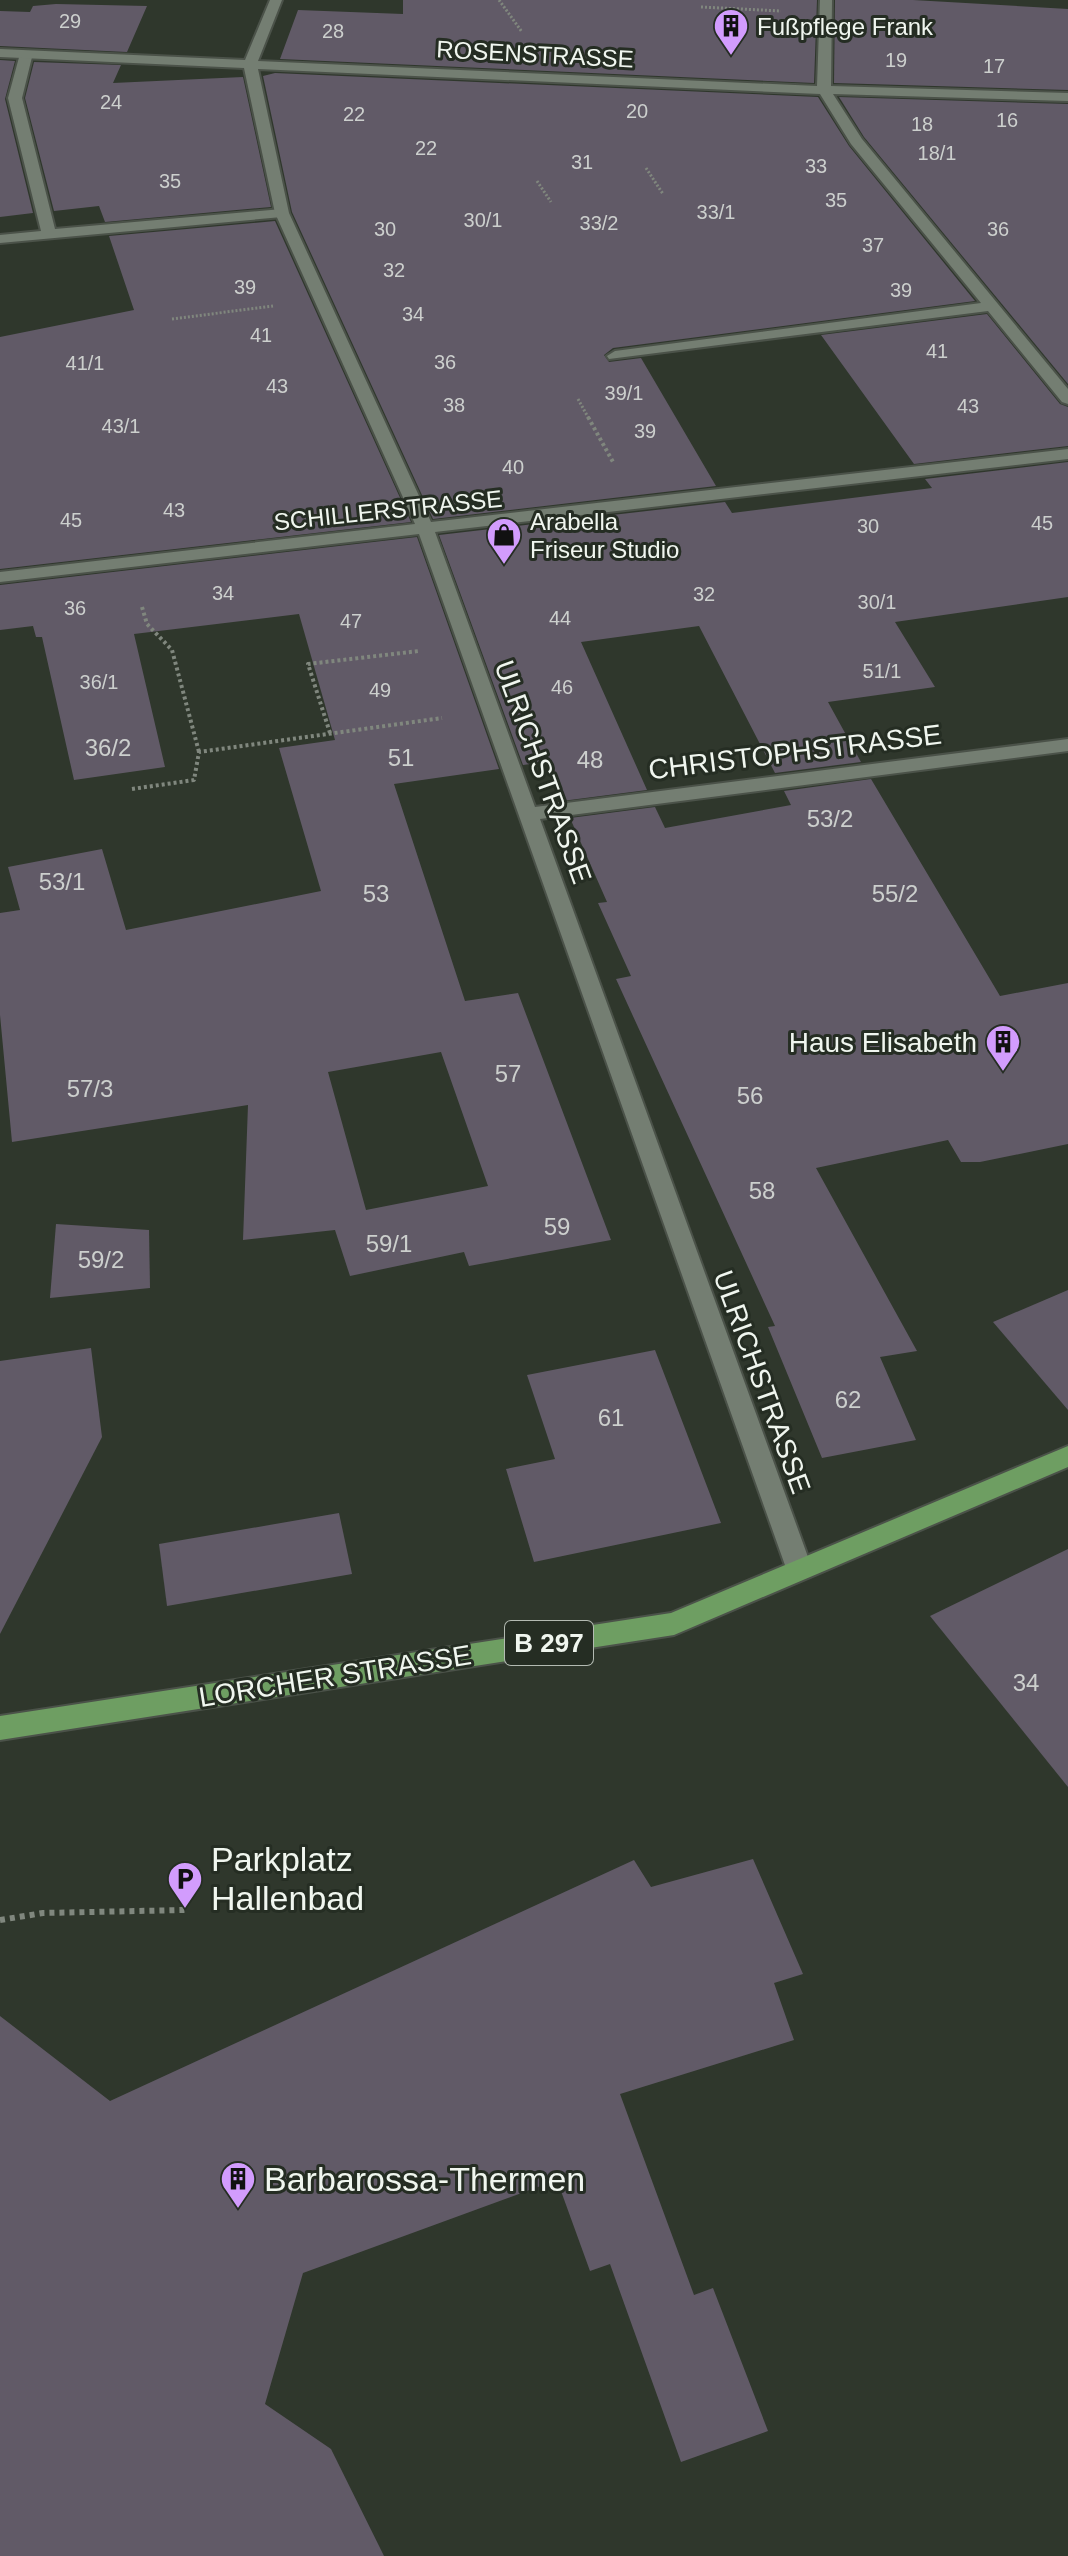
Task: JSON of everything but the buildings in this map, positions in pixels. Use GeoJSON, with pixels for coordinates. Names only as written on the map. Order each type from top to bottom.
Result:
{"type":"FeatureCollection","features":[{"type":"Feature","properties":{"kind":"main road","name":"LORCHER STRASSE"},"geometry":{"type":"LineString","coordinates":[[0,1728],[674,1624],[799,1568],[1068,1456]]}},
{"type":"Feature","properties":{"kind":"street"},"geometry":{"type":"LineString","coordinates":[[250,63],[276,0]]}},
{"type":"Feature","properties":{"kind":"street"},"geometry":{"type":"LineString","coordinates":[[826,6],[824,90],[856,141],[1068,399]]}},
{"type":"Feature","properties":{"kind":"street","name":"ROSENSTRASSE"},"geometry":{"type":"LineString","coordinates":[[0,53],[824,90],[1068,97]]}},
{"type":"Feature","properties":{"kind":"street"},"geometry":{"type":"LineString","coordinates":[[26,53],[15,98],[49,234]]}},
{"type":"Feature","properties":{"kind":"street","name":"ULRICHSTRASSE"},"geometry":{"type":"LineString","coordinates":[[250,63],[282,213],[426,530],[799,1568]]}},
{"type":"Feature","properties":{"kind":"street"},"geometry":{"type":"LineString","coordinates":[[0,239],[282,213]]}},
{"type":"Feature","properties":{"kind":"street"},"geometry":{"type":"LineString","coordinates":[[615,356],[992,306]]}},
{"type":"Feature","properties":{"kind":"street","name":"SCHILLERSTRASSE"},"geometry":{"type":"LineString","coordinates":[[0,577],[1068,454]]}},
{"type":"Feature","properties":{"kind":"street","name":"CHRISTOPHSTRASSE"},"geometry":{"type":"LineString","coordinates":[[528,814],[1068,745]]}},
{"type":"Feature","properties":{"kind":"path"},"geometry":{"type":"LineString","coordinates":[[701,7],[826,6]]}},
{"type":"Feature","properties":{"kind":"path"},"geometry":{"type":"LineString","coordinates":[[646,168],[663,194]]}},
{"type":"Feature","properties":{"kind":"path"},"geometry":{"type":"LineString","coordinates":[[537,181],[551,202]]}},
{"type":"Feature","properties":{"kind":"path"},"geometry":{"type":"LineString","coordinates":[[172,319],[322,300]]}},
{"type":"Feature","properties":{"kind":"path"},"geometry":{"type":"LineString","coordinates":[[578,399],[637,505]]}},
{"type":"Feature","properties":{"kind":"path"},"geometry":{"type":"LineString","coordinates":[[130,563],[147,624],[172,650],[199,752],[194,780],[132,789]]}},
{"type":"Feature","properties":{"kind":"path"},"geometry":{"type":"LineString","coordinates":[[330,733],[308,664],[468,646]]}},
{"type":"Feature","properties":{"kind":"path"},"geometry":{"type":"LineString","coordinates":[[199,752],[491,711]]}},
{"type":"Feature","properties":{"kind":"path"},"geometry":{"type":"LineString","coordinates":[[0,1920],[43,1913],[185,1910]]}},
{"type":"Feature","properties":{"kind":"place","name":"Fußpflege Frank"},"geometry":{"type":"Point","coordinates":[731,57]}},
{"type":"Feature","properties":{"kind":"place","name":"Arabella Friseur Studio"},"geometry":{"type":"Point","coordinates":[504,566]}},
{"type":"Feature","properties":{"kind":"place","name":"Haus Elisabeth"},"geometry":{"type":"Point","coordinates":[1003,1073]}},
{"type":"Feature","properties":{"kind":"place","name":"Parkplatz Hallenbad"},"geometry":{"type":"Point","coordinates":[185,1910]}},
{"type":"Feature","properties":{"kind":"place","name":"Barbarossa-Thermen"},"geometry":{"type":"Point","coordinates":[238,2210]}}]}
